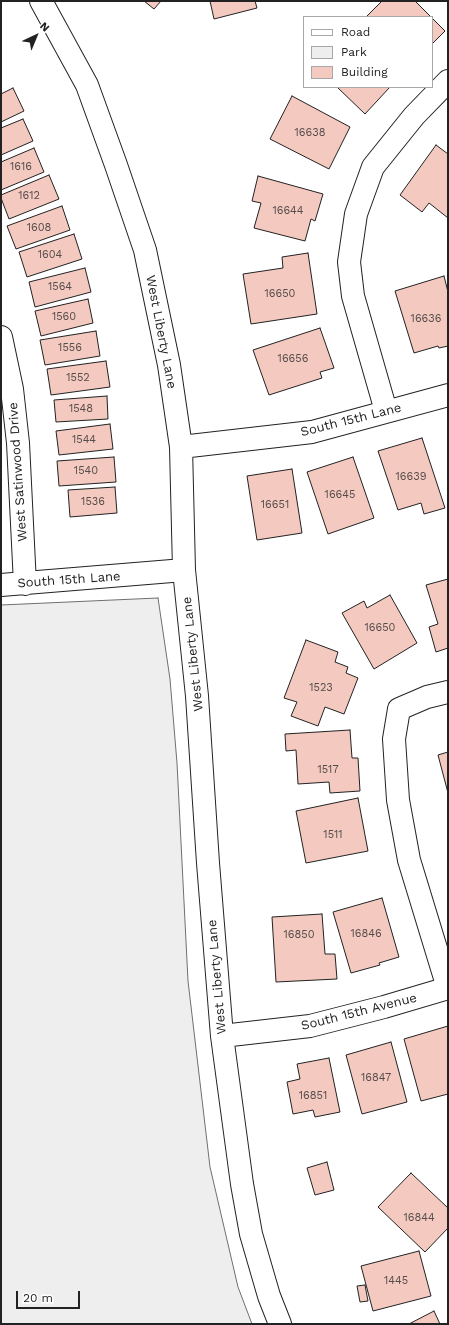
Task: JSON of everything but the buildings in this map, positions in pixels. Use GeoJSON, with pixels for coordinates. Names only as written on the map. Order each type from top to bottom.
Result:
{"type":"FeatureCollection","features":[{"type":"Feature","properties":{"kind":"street","name":"West Liberty Lane"},"geometry":{"type":"LineString","coordinates":[[41,1],[86,85],[145,250],[169,365],[181,447],[184,570],[198,696],[208,863],[222,1036],[242,1184],[251,1234],[269,1296],[280,1324]]}},
{"type":"Feature","properties":{"kind":"street"},"geometry":{"type":"LineString","coordinates":[[386,411],[353,296],[349,262],[356,214],[373,167],[414,116],[448,80]]}},
{"type":"Feature","properties":{"kind":"street","name":"West Satinwood Drive"},"geometry":{"type":"LineString","coordinates":[[1,337],[12,389],[18,443],[25,584]]}},
{"type":"Feature","properties":{"kind":"street","name":"South 15th Lane"},"geometry":{"type":"LineString","coordinates":[[181,447],[312,432],[448,395]]}},
{"type":"Feature","properties":{"kind":"street","name":"South 15th Lane"},"geometry":{"type":"LineString","coordinates":[[1,585],[184,570]]}},
{"type":"Feature","properties":{"kind":"street"},"geometry":{"type":"LineString","coordinates":[[448,692],[427,697],[399,710],[394,739],[398,800],[409,860],[448,988]]}},
{"type":"Feature","properties":{"kind":"street","name":"South 15th Avenue"},"geometry":{"type":"LineString","coordinates":[[222,1036],[310,1026],[384,1007],[448,988]]}},
{"type":"Feature","properties":{"kind":"green space"},"geometry":{"type":"Polygon","coordinates":[[[158,598],[170,679],[177,763],[188,981],[210,1167],[238,1287],[252,1324],[1,1324],[1,605],[158,598]]]}}]}
